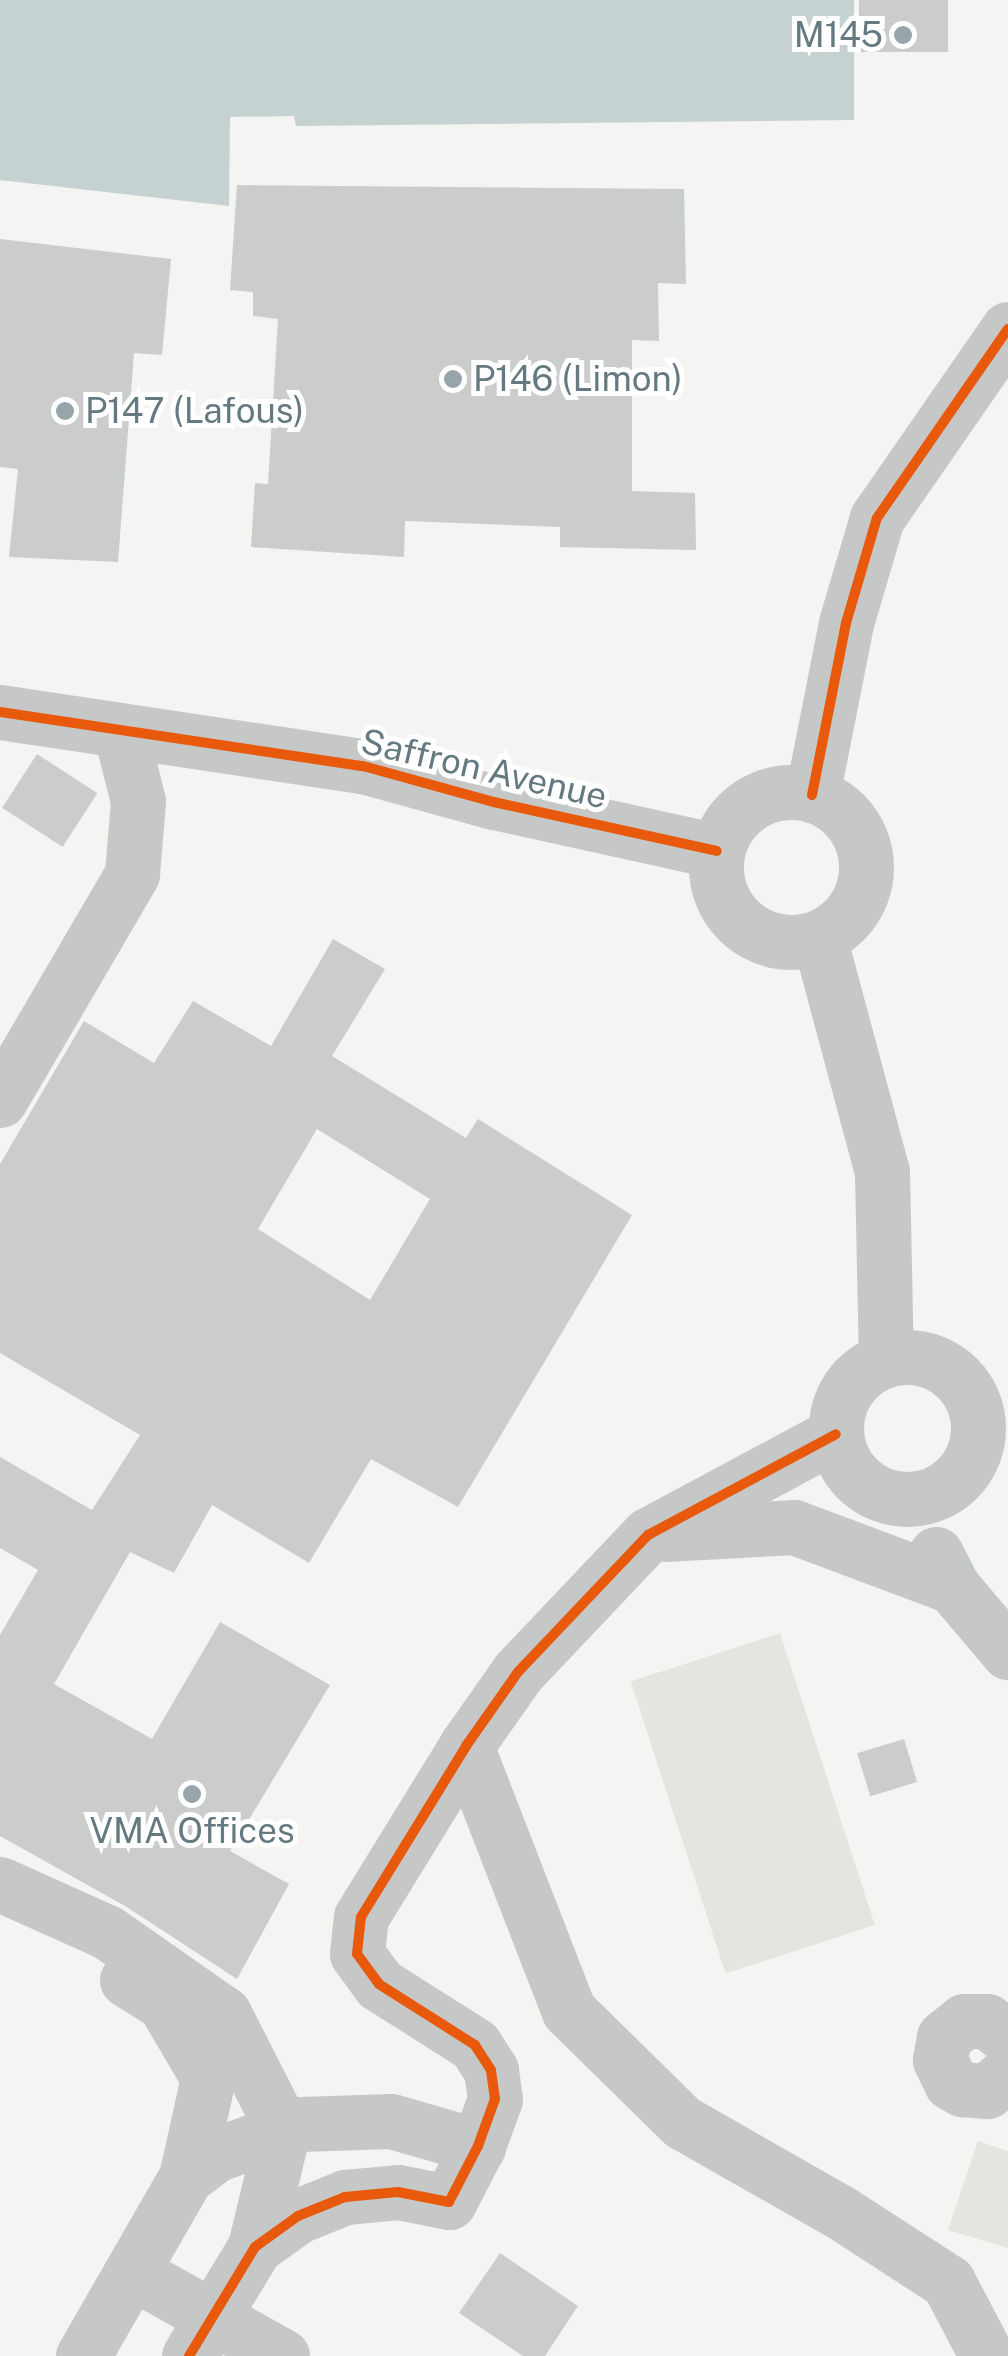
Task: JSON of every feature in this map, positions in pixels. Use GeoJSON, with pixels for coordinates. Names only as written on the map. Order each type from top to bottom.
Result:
{"type":"FeatureCollection","features":[{"type":"Feature","properties":{"kind":"street"},"geometry":{"type":"LineString","coordinates":[[812,794],[846,623],[878,518],[1008,328]]}},
{"type":"Feature","properties":{"kind":"street","name":"Saffron Avenue"},"geometry":{"type":"LineString","coordinates":[[0,712],[363,766],[494,802],[717,851]]}},
{"type":"Feature","properties":{"kind":"street"},"geometry":{"type":"LineString","coordinates":[[0,1100],[132,874],[138,800],[120,730]]}},
{"type":"Feature","properties":{"kind":"street"},"geometry":{"type":"LineString","coordinates":[[789,792],[812,794],[836,806],[855,826],[866,850],[866,877],[858,902],[842,922],[819,937],[796,943],[750,930],[732,915],[720,894],[717,851],[728,825],[744,808],[789,792]]}},
{"type":"Feature","properties":{"kind":"street"},"geometry":{"type":"LineString","coordinates":[[819,937],[882,1172],[886,1359]]}},
{"type":"Feature","properties":{"kind":"street"},"geometry":{"type":"LineString","coordinates":[[910,1356],[944,1367],[970,1392],[978,1414],[978,1439],[970,1462],[955,1480],[934,1494],[910,1500],[889,1497],[861,1481],[841,1456],[836,1434],[837,1410],[848,1388],[864,1370],[886,1359],[910,1356]]}},
{"type":"Feature","properties":{"kind":"street"},"geometry":{"type":"LineString","coordinates":[[255,2247],[298,2216],[346,2197],[398,2192],[449,2202],[478,2146],[495,2099],[491,2070],[475,2045],[378,1984],[357,1954],[361,1916],[466,1746],[518,1672],[648,1535],[836,1434]]}},
{"type":"Feature","properties":{"kind":"street"},"geometry":{"type":"LineString","coordinates":[[910,1500],[952,1586],[1008,1652]]}},
{"type":"Feature","properties":{"kind":"street"},"geometry":{"type":"LineString","coordinates":[[648,1535],[794,1527],[952,1586]]}},
{"type":"Feature","properties":{"kind":"street"},"geometry":{"type":"LineString","coordinates":[[466,1746],[569,2011],[682,2122],[840,2212],[948,2282],[988,2356]]}},
{"type":"Feature","properties":{"kind":"street"},"geometry":{"type":"LineString","coordinates":[[0,1884],[108,1932],[224,2014],[282,2130],[255,2247],[201,2336]]}},
{"type":"Feature","properties":{"kind":"street"},"geometry":{"type":"LineString","coordinates":[[0,1906],[164,2003],[208,2078],[186,2177],[83,2356]]}},
{"type":"Feature","properties":{"kind":"street"},"geometry":{"type":"LineString","coordinates":[[1001,2013],[964,2021],[944,2037],[940,2060],[951,2082],[974,2091],[986,2091],[1008,2073]]}},
{"type":"Feature","properties":{"kind":"street"},"geometry":{"type":"LineString","coordinates":[[186,2177],[215,2155],[300,2124],[391,2121],[478,2146]]}},
{"type":"Feature","properties":{"kind":"street"},"geometry":{"type":"LineString","coordinates":[[132,2272],[201,2336],[282,2356]]}},
{"type":"Feature","properties":{"kind":"shaded area"},"geometry":{"type":"Polygon","coordinates":[[[0,0],[854,0],[854,120],[296,126],[294,116],[230,117],[229,206],[0,180],[0,0]]]}},
{"type":"Feature","properties":{"kind":"shaded area"},"geometry":{"type":"Polygon","coordinates":[[[780,1633],[875,1925],[726,1973],[631,1682],[780,1633]]]}},
{"type":"Feature","properties":{"kind":"shaded area"},"geometry":{"type":"Polygon","coordinates":[[[978,2141],[1008,2151],[1008,2248],[948,2230],[978,2141]]]}},
{"type":"Feature","properties":{"kind":"building","name":"M145"},"geometry":{"type":"Polygon","coordinates":[[[859,0],[948,0],[948,52],[859,52],[859,0]]]}},
{"type":"Feature","properties":{"kind":"building","name":"P146 (Limon)"},"geometry":{"type":"Polygon","coordinates":[[[237,185],[684,189],[686,284],[658,283],[659,341],[632,340],[632,491],[695,493],[696,550],[560,547],[560,527],[405,521],[404,557],[251,547],[255,483],[268,484],[278,319],[253,316],[253,292],[230,290],[237,185]]]}},
{"type":"Feature","properties":{"kind":"building","name":"P147 (Lafous)"},"geometry":{"type":"Polygon","coordinates":[[[0,239],[171,259],[162,355],[134,353],[118,562],[9,557],[18,469],[0,467],[0,239]]]}},
{"type":"Feature","properties":{"kind":"building"},"geometry":{"type":"Polygon","coordinates":[[[37,754],[97,793],[63,847],[2,808],[37,754]]]}},
{"type":"Feature","properties":{"kind":"building"},"geometry":{"type":"Polygon","coordinates":[[[333,939],[385,969],[332,1056],[466,1138],[478,1119],[632,1215],[458,1507],[371,1459],[309,1563],[212,1505],[174,1573],[130,1552],[54,1684],[152,1739],[220,1622],[330,1685],[230,1851],[289,1884],[237,1979],[125,1906],[0,1836],[0,1635],[38,1570],[0,1548],[0,1457],[92,1510],[140,1435],[0,1353],[0,1164],[84,1021],[154,1063],[193,1001],[271,1046],[333,939]],[[317,1129],[258,1229],[370,1300],[430,1199],[317,1129]]]}},
{"type":"Feature","properties":{"kind":"building"},"geometry":{"type":"Polygon","coordinates":[[[904,1739],[917,1782],[870,1796],[857,1753],[904,1739]]]}},
{"type":"Feature","properties":{"kind":"building"},"geometry":{"type":"Polygon","coordinates":[[[500,2253],[578,2306],[545,2356],[523,2356],[459,2313],[500,2253]]]}},
{"type":"Feature","properties":{"kind":"cycle path"},"geometry":{"type":"LineString","coordinates":[[812,795],[846,623],[877,518],[1008,329]]}},
{"type":"Feature","properties":{"kind":"cycle path"},"geometry":{"type":"LineString","coordinates":[[0,712],[363,766],[494,802],[717,851]]}},
{"type":"Feature","properties":{"kind":"cycle path"},"geometry":{"type":"LineString","coordinates":[[189,2356],[255,2247],[298,2216],[345,2197],[398,2192],[449,2202],[478,2146],[495,2099],[491,2070],[475,2045],[379,1984],[357,1954],[361,1917],[466,1746],[518,1672],[648,1535],[836,1434]]}},
{"type":"Feature","properties":{"kind":"place","name":"M145"},"geometry":{"type":"Point","coordinates":[903,35]}},
{"type":"Feature","properties":{"kind":"place","name":"P146 (Limon)"},"geometry":{"type":"Point","coordinates":[453,379]}},
{"type":"Feature","properties":{"kind":"place","name":"P147 (Lafous)"},"geometry":{"type":"Point","coordinates":[65,411]}},
{"type":"Feature","properties":{"kind":"place","name":"VMA Offices"},"geometry":{"type":"Point","coordinates":[192,1794]}}]}
